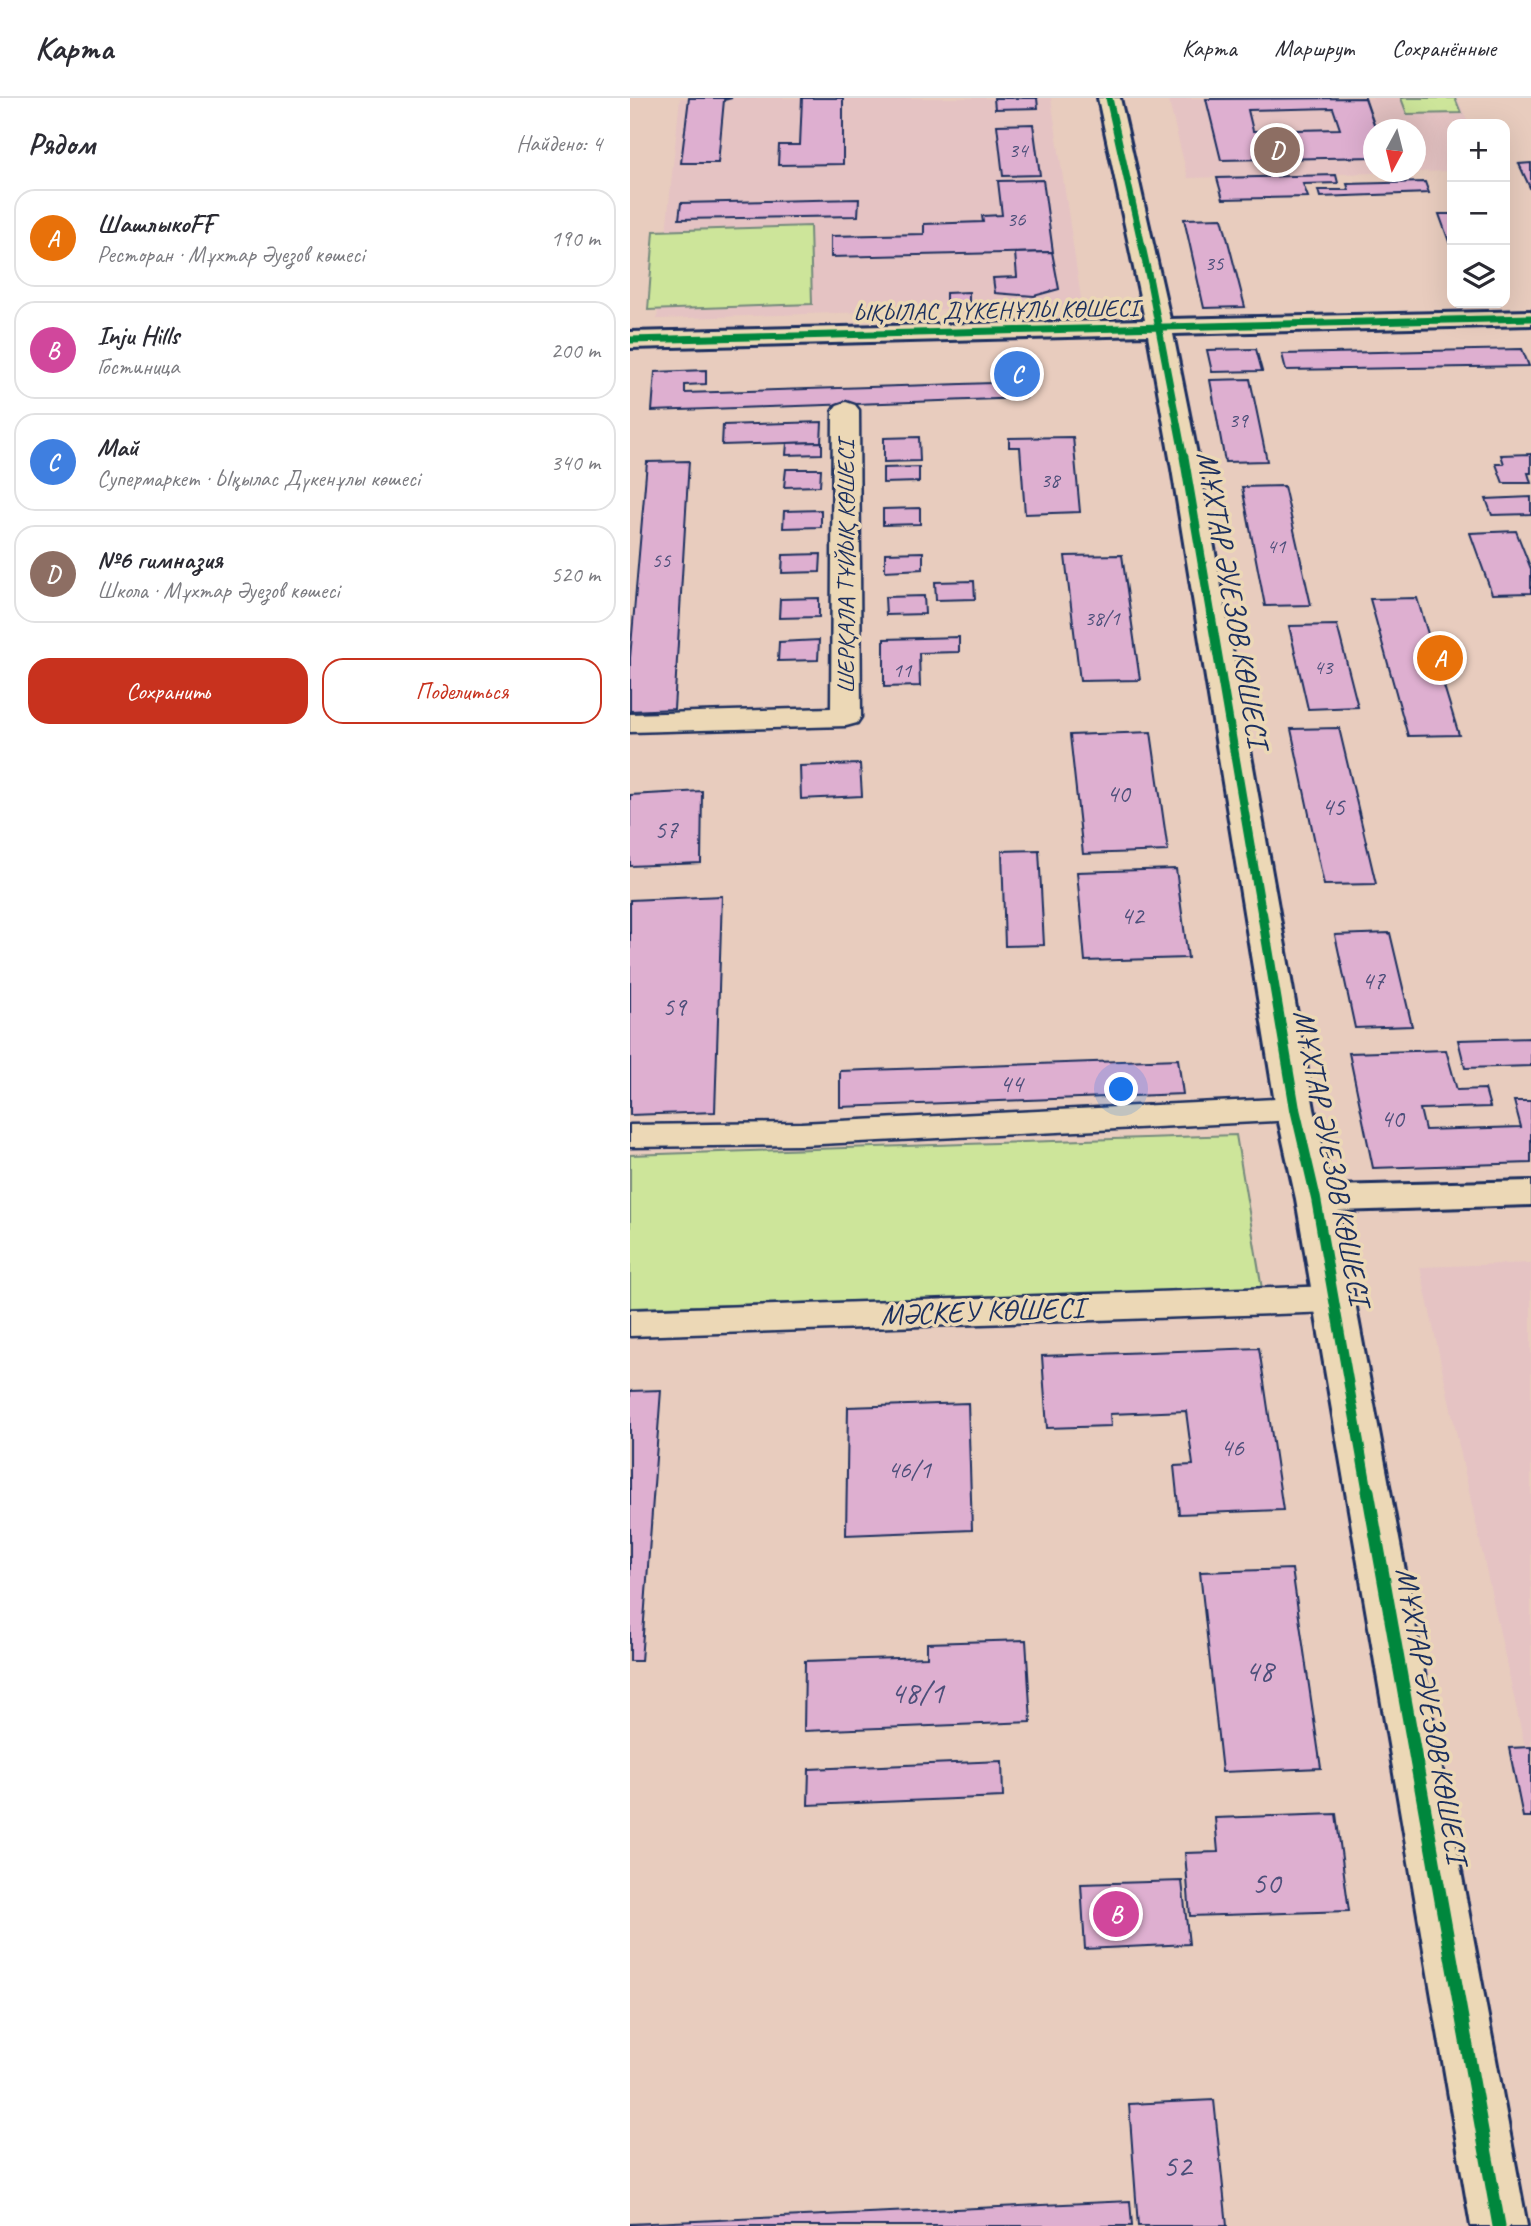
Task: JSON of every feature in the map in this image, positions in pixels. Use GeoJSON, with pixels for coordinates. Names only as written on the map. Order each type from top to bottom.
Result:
{"type":"FeatureCollection","features":[{"type":"Feature","properties":{"kind":"street","name":"МҰХТАР ӘУЕЗОВ КӨШЕСІ"},"geometry":{"type":"LineString","coordinates":[[1109,98],[1150,282],[1199,543],[1295,1109],[1317,1199],[1499,2226]]}},
{"type":"Feature","properties":{"kind":"street"},"geometry":{"type":"LineString","coordinates":[[1053,330],[1108,314],[1129,302],[1150,282]]}},
{"type":"Feature","properties":{"kind":"street","name":"ЫҚЫЛАС ДҮКЕНҰЛЫ КӨШЕСІ"},"geometry":{"type":"LineString","coordinates":[[630,340],[1531,318]]}},
{"type":"Feature","properties":{"kind":"street","name":"ШЕРҚАЛА ТҰЙЫҚ КӨШЕСІ"},"geometry":{"type":"LineString","coordinates":[[630,723],[846,717],[846,410]]}},
{"type":"Feature","properties":{"kind":"street"},"geometry":{"type":"LineString","coordinates":[[630,1136],[801,1134],[1295,1109]]}},
{"type":"Feature","properties":{"kind":"street"},"geometry":{"type":"LineString","coordinates":[[1317,1199],[1531,1192]]}},
{"type":"Feature","properties":{"kind":"street","name":"МӘСКЕУ КӨШЕСІ"},"geometry":{"type":"LineString","coordinates":[[630,1323],[1333,1299]]}},
{"type":"Feature","properties":{"kind":"shaded area"},"geometry":{"type":"Polygon","coordinates":[[[680,98],[1051,98],[1082,305],[657,319],[680,98]]]}},
{"type":"Feature","properties":{"kind":"shaded area"},"geometry":{"type":"Polygon","coordinates":[[[1168,98],[1457,98],[1467,119],[1447,119],[1447,171],[1426,172],[1426,119],[1363,119],[1363,173],[1188,178],[1168,98]]]}},
{"type":"Feature","properties":{"kind":"shaded area"},"geometry":{"type":"Polygon","coordinates":[[[1531,1263],[1531,1775],[1420,1267],[1531,1263]]]}},
{"type":"Feature","properties":{"kind":"green space"},"geometry":{"type":"Polygon","coordinates":[[[1401,98],[1455,98],[1461,113],[1407,114],[1401,98]]]}},
{"type":"Feature","properties":{"kind":"green space"},"geometry":{"type":"Polygon","coordinates":[[[810,226],[812,304],[648,310],[654,231],[810,226]]]}},
{"type":"Feature","properties":{"kind":"green space"},"geometry":{"type":"Polygon","coordinates":[[[1236,1135],[1262,1289],[630,1308],[630,1155],[1236,1135]]]}},
{"type":"Feature","properties":{"kind":"building"},"geometry":{"type":"Polygon","coordinates":[[[689,98],[732,98],[724,100],[718,163],[681,163],[689,98]]]}},
{"type":"Feature","properties":{"kind":"building"},"geometry":{"type":"Polygon","coordinates":[[[802,98],[843,98],[843,164],[778,165],[779,145],[800,145],[802,98]]]}},
{"type":"Feature","properties":{"kind":"building"},"geometry":{"type":"Polygon","coordinates":[[[994,98],[1037,98],[1038,108],[995,109],[994,98]]]}},
{"type":"Feature","properties":{"kind":"building"},"geometry":{"type":"Polygon","coordinates":[[[1365,98],[1372,119],[1363,119],[1363,157],[1221,160],[1206,99],[1365,98]],[[1333,108],[1248,110],[1253,131],[1340,129],[1333,108]]]}},
{"type":"Feature","properties":{"kind":"building"},"geometry":{"type":"Polygon","coordinates":[[[1033,124],[1040,175],[1003,176],[997,125],[1033,124]]]}},
{"type":"Feature","properties":{"kind":"building"},"geometry":{"type":"Polygon","coordinates":[[[1531,163],[1531,190],[1519,164],[1531,163]]]}},
{"type":"Feature","properties":{"kind":"building"},"geometry":{"type":"Polygon","coordinates":[[[1336,175],[1338,183],[1303,184],[1308,197],[1223,199],[1217,178],[1336,175]]]}},
{"type":"Feature","properties":{"kind":"building"},"geometry":{"type":"Polygon","coordinates":[[[1043,180],[1053,252],[831,257],[831,236],[924,234],[924,224],[983,222],[982,216],[1002,215],[998,181],[1043,180]]]}},
{"type":"Feature","properties":{"kind":"building"},"geometry":{"type":"Polygon","coordinates":[[[1425,182],[1429,193],[1320,197],[1318,190],[1349,190],[1347,184],[1425,182]]]}},
{"type":"Feature","properties":{"kind":"building"},"geometry":{"type":"Polygon","coordinates":[[[859,199],[858,216],[679,219],[681,203],[859,199]]]}},
{"type":"Feature","properties":{"kind":"building"},"geometry":{"type":"Polygon","coordinates":[[[1439,214],[1447,214],[1447,236],[1439,214]]]}},
{"type":"Feature","properties":{"kind":"building"},"geometry":{"type":"Polygon","coordinates":[[[1222,218],[1245,307],[1204,308],[1184,219],[1222,218]]]}},
{"type":"Feature","properties":{"kind":"building"},"geometry":{"type":"Polygon","coordinates":[[[1052,252],[1059,289],[1034,296],[995,293],[993,278],[1017,277],[1015,253],[1052,252]]]}},
{"type":"Feature","properties":{"kind":"building"},"geometry":{"type":"Polygon","coordinates":[[[969,292],[969,303],[946,304],[946,293],[969,292]]]}},
{"type":"Feature","properties":{"kind":"building"},"geometry":{"type":"Polygon","coordinates":[[[1256,349],[1262,371],[1212,372],[1207,350],[1256,349]]]}},
{"type":"Feature","properties":{"kind":"building"},"geometry":{"type":"Polygon","coordinates":[[[1522,349],[1529,366],[1286,370],[1282,354],[1522,349]]]}},
{"type":"Feature","properties":{"kind":"building"},"geometry":{"type":"Polygon","coordinates":[[[706,370],[706,384],[685,385],[685,393],[1023,382],[1026,398],[652,411],[655,372],[706,370]]]}},
{"type":"Feature","properties":{"kind":"building"},"geometry":{"type":"Polygon","coordinates":[[[1250,379],[1267,461],[1225,462],[1210,380],[1250,379]]]}},
{"type":"Feature","properties":{"kind":"building"},"geometry":{"type":"Polygon","coordinates":[[[822,422],[821,442],[722,445],[723,425],[822,422]]]}},
{"type":"Feature","properties":{"kind":"building"},"geometry":{"type":"Polygon","coordinates":[[[919,437],[920,461],[884,462],[884,438],[919,437]]]}},
{"type":"Feature","properties":{"kind":"building"},"geometry":{"type":"Polygon","coordinates":[[[1073,437],[1080,512],[1025,514],[1020,447],[1009,447],[1009,438],[1073,437]]]}},
{"type":"Feature","properties":{"kind":"building"},"geometry":{"type":"Polygon","coordinates":[[[822,442],[822,454],[786,455],[787,443],[822,442]]]}},
{"type":"Feature","properties":{"kind":"building"},"geometry":{"type":"Polygon","coordinates":[[[1531,454],[1531,473],[1528,473],[1531,483],[1503,483],[1496,464],[1504,464],[1501,455],[1531,454]]]}},
{"type":"Feature","properties":{"kind":"building"},"geometry":{"type":"Polygon","coordinates":[[[689,461],[674,709],[630,711],[630,658],[647,462],[689,461]]]}},
{"type":"Feature","properties":{"kind":"building"},"geometry":{"type":"Polygon","coordinates":[[[919,467],[919,482],[883,483],[883,468],[919,467]]]}},
{"type":"Feature","properties":{"kind":"building"},"geometry":{"type":"Polygon","coordinates":[[[786,469],[821,469],[820,486],[784,487],[786,469]]]}},
{"type":"Feature","properties":{"kind":"building"},"geometry":{"type":"Polygon","coordinates":[[[1284,486],[1311,605],[1265,606],[1242,487],[1284,486]]]}},
{"type":"Feature","properties":{"kind":"building"},"geometry":{"type":"Polygon","coordinates":[[[1531,497],[1531,514],[1492,515],[1486,499],[1531,497]]]}},
{"type":"Feature","properties":{"kind":"building"},"geometry":{"type":"Polygon","coordinates":[[[920,508],[920,524],[883,525],[883,509],[920,508]]]}},
{"type":"Feature","properties":{"kind":"building"},"geometry":{"type":"Polygon","coordinates":[[[821,510],[821,527],[783,528],[784,511],[821,510]]]}},
{"type":"Feature","properties":{"kind":"building"},"geometry":{"type":"Polygon","coordinates":[[[1516,531],[1531,569],[1531,593],[1492,594],[1470,533],[1516,531]]]}},
{"type":"Feature","properties":{"kind":"building"},"geometry":{"type":"Polygon","coordinates":[[[923,552],[923,569],[885,571],[885,553],[923,552]]]}},
{"type":"Feature","properties":{"kind":"building"},"geometry":{"type":"Polygon","coordinates":[[[821,554],[820,572],[782,573],[783,555],[821,554]]]}},
{"type":"Feature","properties":{"kind":"building"},"geometry":{"type":"Polygon","coordinates":[[[1122,555],[1140,680],[1080,681],[1065,556],[1122,555]]]}},
{"type":"Feature","properties":{"kind":"building"},"geometry":{"type":"Polygon","coordinates":[[[974,581],[975,599],[936,600],[935,582],[974,581]]]}},
{"type":"Feature","properties":{"kind":"building"},"geometry":{"type":"Polygon","coordinates":[[[924,596],[925,614],[886,615],[885,597],[924,596]]]}},
{"type":"Feature","properties":{"kind":"building"},"geometry":{"type":"Polygon","coordinates":[[[819,598],[819,617],[779,618],[780,599],[819,598]]]}},
{"type":"Feature","properties":{"kind":"building"},"geometry":{"type":"Polygon","coordinates":[[[1417,598],[1459,735],[1408,736],[1370,599],[1417,598]]]}},
{"type":"Feature","properties":{"kind":"building"},"geometry":{"type":"Polygon","coordinates":[[[1337,625],[1358,707],[1308,709],[1289,626],[1337,625]]]}},
{"type":"Feature","properties":{"kind":"building"},"geometry":{"type":"Polygon","coordinates":[[[959,637],[959,652],[919,653],[920,686],[884,687],[884,639],[959,637]]]}},
{"type":"Feature","properties":{"kind":"building"},"geometry":{"type":"Polygon","coordinates":[[[819,640],[818,660],[778,661],[779,642],[819,640]]]}},
{"type":"Feature","properties":{"kind":"building"},"geometry":{"type":"Polygon","coordinates":[[[1339,728],[1376,884],[1324,885],[1291,729],[1339,728]]]}},
{"type":"Feature","properties":{"kind":"building"},"geometry":{"type":"Polygon","coordinates":[[[1151,732],[1168,851],[1083,854],[1070,735],[1151,732]]]}},
{"type":"Feature","properties":{"kind":"building"},"geometry":{"type":"Polygon","coordinates":[[[860,764],[862,796],[801,799],[800,766],[860,764]]]}},
{"type":"Feature","properties":{"kind":"building"},"geometry":{"type":"Polygon","coordinates":[[[702,791],[701,863],[630,866],[630,795],[702,791]]]}},
{"type":"Feature","properties":{"kind":"building"},"geometry":{"type":"Polygon","coordinates":[[[1039,850],[1044,945],[1005,946],[1002,851],[1039,850]]]}},
{"type":"Feature","properties":{"kind":"building"},"geometry":{"type":"Polygon","coordinates":[[[1176,869],[1188,958],[1085,961],[1077,872],[1176,869]]]}},
{"type":"Feature","properties":{"kind":"building"},"geometry":{"type":"Polygon","coordinates":[[[722,896],[715,1112],[630,1115],[630,900],[722,896]]]}},
{"type":"Feature","properties":{"kind":"building"},"geometry":{"type":"Polygon","coordinates":[[[1390,933],[1412,1026],[1355,1028],[1335,935],[1390,933]]]}},
{"type":"Feature","properties":{"kind":"building"},"geometry":{"type":"Polygon","coordinates":[[[1531,1038],[1531,1066],[1465,1068],[1458,1040],[1531,1038]]]}},
{"type":"Feature","properties":{"kind":"building"},"geometry":{"type":"Polygon","coordinates":[[[1446,1050],[1457,1090],[1485,1089],[1490,1107],[1420,1109],[1425,1130],[1521,1127],[1514,1101],[1531,1101],[1531,1163],[1373,1168],[1349,1053],[1446,1050]]]}},
{"type":"Feature","properties":{"kind":"building"},"geometry":{"type":"Polygon","coordinates":[[[1178,1059],[1183,1094],[840,1107],[840,1071],[1178,1059]]]}},
{"type":"Feature","properties":{"kind":"building"},"geometry":{"type":"Polygon","coordinates":[[[1259,1348],[1283,1510],[1179,1514],[1174,1466],[1193,1465],[1186,1411],[1110,1414],[1111,1426],[1047,1428],[1042,1356],[1259,1348]]]}},
{"type":"Feature","properties":{"kind":"building"},"geometry":{"type":"Polygon","coordinates":[[[661,1390],[641,1661],[630,1661],[630,1391],[661,1390]]]}},
{"type":"Feature","properties":{"kind":"building"},"geometry":{"type":"Polygon","coordinates":[[[968,1403],[972,1530],[846,1535],[848,1407],[968,1403]]]}},
{"type":"Feature","properties":{"kind":"building"},"geometry":{"type":"Polygon","coordinates":[[[1292,1569],[1321,1768],[1222,1772],[1200,1572],[1292,1569]]]}},
{"type":"Feature","properties":{"kind":"building"},"geometry":{"type":"Polygon","coordinates":[[[1026,1640],[1031,1722],[804,1731],[805,1661],[927,1657],[927,1643],[1026,1640]]]}},
{"type":"Feature","properties":{"kind":"building"},"geometry":{"type":"Polygon","coordinates":[[[1531,1747],[1531,1817],[1523,1817],[1509,1748],[1531,1747]]]}},
{"type":"Feature","properties":{"kind":"building"},"geometry":{"type":"Polygon","coordinates":[[[1002,1761],[1003,1797],[808,1805],[809,1769],[1002,1761]]]}},
{"type":"Feature","properties":{"kind":"building"},"geometry":{"type":"Polygon","coordinates":[[[1336,1814],[1349,1911],[1190,1916],[1185,1853],[1218,1852],[1215,1818],[1336,1814]]]}},
{"type":"Feature","properties":{"kind":"building"},"geometry":{"type":"Polygon","coordinates":[[[1182,1881],[1189,1944],[1085,1949],[1081,1884],[1182,1881]]]}},
{"type":"Feature","properties":{"kind":"building"},"geometry":{"type":"Polygon","coordinates":[[[1214,2100],[1227,2226],[1138,2226],[1129,2104],[1214,2100]]]}},
{"type":"Feature","properties":{"kind":"building"},"geometry":{"type":"Polygon","coordinates":[[[1130,2201],[1132,2226],[630,2226],[630,2224],[1130,2201]]]}},
{"type":"Feature","properties":{"kind":"cycle path"},"geometry":{"type":"LineString","coordinates":[[1109,98],[1150,282],[1186,469],[1295,1109],[1316,1199],[1499,2226]]}},
{"type":"Feature","properties":{"kind":"cycle path"},"geometry":{"type":"LineString","coordinates":[[630,340],[1531,318]]}},
{"type":"Feature","properties":{"kind":"place","name":"№6 гимназия"},"geometry":{"type":"Point","coordinates":[1277,150]}},
{"type":"Feature","properties":{"kind":"place","name":"Май"},"geometry":{"type":"Point","coordinates":[1017,374]}},
{"type":"Feature","properties":{"kind":"place","name":"ШашлыкoFF"},"geometry":{"type":"Point","coordinates":[1440,658]}},
{"type":"Feature","properties":{"kind":"place","name":"Inju Hills"},"geometry":{"type":"Point","coordinates":[1116,1914]}}]}
